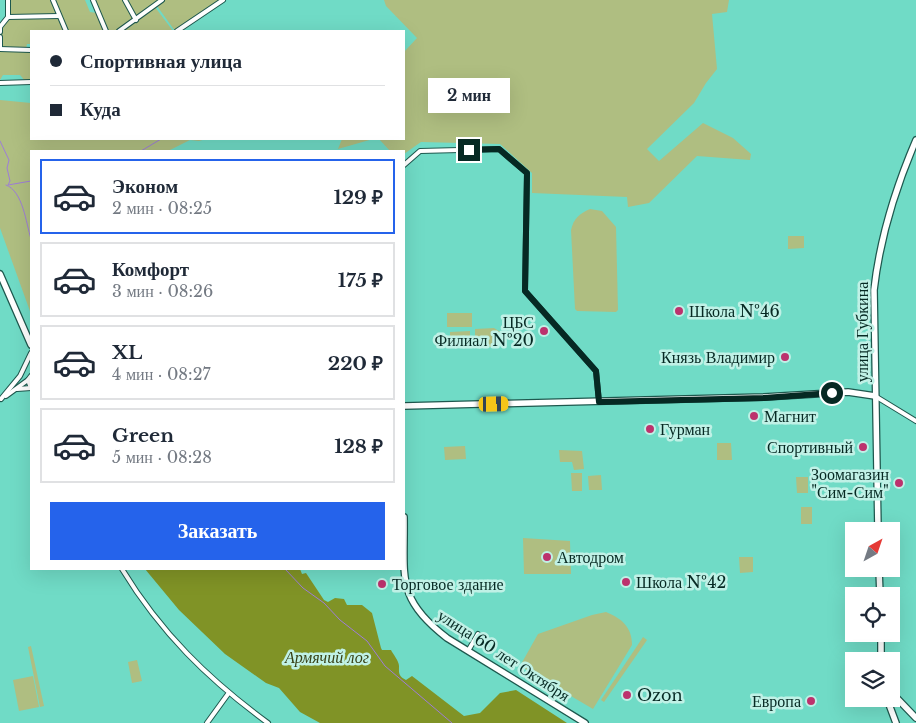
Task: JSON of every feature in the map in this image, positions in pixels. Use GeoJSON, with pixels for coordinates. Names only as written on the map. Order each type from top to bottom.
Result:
{"type":"FeatureCollection","features":[{"type":"Feature","properties":{"kind":"street"},"geometry":{"type":"LineString","coordinates":[[0,32],[0,27],[8,17],[8,0]]}},
{"type":"Feature","properties":{"kind":"street"},"geometry":{"type":"LineString","coordinates":[[53,0],[66,30]]}},
{"type":"Feature","properties":{"kind":"street"},"geometry":{"type":"LineString","coordinates":[[93,0],[106,30]]}},
{"type":"Feature","properties":{"kind":"street"},"geometry":{"type":"LineString","coordinates":[[125,0],[136,20]]}},
{"type":"Feature","properties":{"kind":"street"},"geometry":{"type":"LineString","coordinates":[[121,30],[162,0]]}},
{"type":"Feature","properties":{"kind":"street"},"geometry":{"type":"LineString","coordinates":[[178,30],[223,0]]}},
{"type":"Feature","properties":{"kind":"street"},"geometry":{"type":"LineString","coordinates":[[8,17],[59,16]]}},
{"type":"Feature","properties":{"kind":"street"},"geometry":{"type":"LineString","coordinates":[[0,36],[0,49],[30,50]]}},
{"type":"Feature","properties":{"kind":"street"},"geometry":{"type":"LineString","coordinates":[[0,83],[30,82]]}},
{"type":"Feature","properties":{"kind":"street","name":"улица Губкина"},"geometry":{"type":"LineString","coordinates":[[878,522],[873,334],[878,261],[894,196],[916,140]]}},
{"type":"Feature","properties":{"kind":"street"},"geometry":{"type":"LineString","coordinates":[[405,164],[420,150],[499,149],[527,173],[525,291],[596,371],[599,402]]}},
{"type":"Feature","properties":{"kind":"street"},"geometry":{"type":"LineString","coordinates":[[0,274],[30,343]]}},
{"type":"Feature","properties":{"kind":"street"},"geometry":{"type":"LineString","coordinates":[[0,400],[20,376],[30,355]]}},
{"type":"Feature","properties":{"kind":"street"},"geometry":{"type":"LineString","coordinates":[[0,400],[30,377]]}},
{"type":"Feature","properties":{"kind":"street"},"geometry":{"type":"LineString","coordinates":[[15,389],[30,388]]}},
{"type":"Feature","properties":{"kind":"street"},"geometry":{"type":"LineString","coordinates":[[405,406],[764,398],[848,392],[875,396],[916,421]]}},
{"type":"Feature","properties":{"kind":"street"},"geometry":{"type":"LineString","coordinates":[[123,570],[139,597],[191,660],[228,694],[268,723]]}},
{"type":"Feature","properties":{"kind":"street","name":"улица 60 лет Октября"},"geometry":{"type":"LineString","coordinates":[[405,570],[405,585],[412,604],[427,622],[468,651],[585,723]]}},
{"type":"Feature","properties":{"kind":"street"},"geometry":{"type":"LineString","coordinates":[[468,651],[478,634]]}},
{"type":"Feature","properties":{"kind":"street"},"geometry":{"type":"LineString","coordinates":[[207,723],[228,694]]}},
{"type":"Feature","properties":{"kind":"street"},"geometry":{"type":"LineString","coordinates":[[900,701],[916,718]]}},
{"type":"Feature","properties":{"kind":"street"},"geometry":{"type":"LineString","coordinates":[[890,707],[896,723]]}},
{"type":"Feature","properties":{"kind":"green space"},"geometry":{"type":"Polygon","coordinates":[[[10,0],[51,0],[56,14],[10,14],[10,0]]]}},
{"type":"Feature","properties":{"kind":"green space"},"geometry":{"type":"Polygon","coordinates":[[[54,0],[85,0],[90,12],[97,13],[105,30],[68,30],[54,0]]]}},
{"type":"Feature","properties":{"kind":"green space"},"geometry":{"type":"Polygon","coordinates":[[[94,0],[125,0],[134,20],[119,30],[107,30],[94,0]]]}},
{"type":"Feature","properties":{"kind":"green space"},"geometry":{"type":"Polygon","coordinates":[[[126,0],[160,0],[135,19],[126,0]]]}},
{"type":"Feature","properties":{"kind":"green space"},"geometry":{"type":"Polygon","coordinates":[[[164,0],[220,0],[176,30],[174,30],[157,6],[164,0]]]}},
{"type":"Feature","properties":{"kind":"green space"},"geometry":{"type":"Polygon","coordinates":[[[384,0],[729,0],[727,12],[712,14],[717,69],[694,103],[647,149],[659,161],[703,123],[733,138],[751,154],[750,160],[697,156],[649,203],[628,207],[627,197],[532,193],[532,173],[500,144],[421,142],[405,153],[405,150],[389,150],[380,140],[405,140],[405,51],[417,38],[386,6],[384,0]]]}},
{"type":"Feature","properties":{"kind":"green space"},"geometry":{"type":"Polygon","coordinates":[[[155,7],[172,30],[122,30],[155,7]]]}},
{"type":"Feature","properties":{"kind":"green space"},"geometry":{"type":"Polygon","coordinates":[[[59,17],[65,30],[30,30],[30,44],[27,44],[26,49],[1,48],[1,27],[8,18],[59,17]]]}},
{"type":"Feature","properties":{"kind":"green space"},"geometry":{"type":"Polygon","coordinates":[[[0,50],[30,50],[30,81],[25,81],[20,75],[3,75],[0,80],[0,50]]]}},
{"type":"Feature","properties":{"kind":"green space"},"geometry":{"type":"Polygon","coordinates":[[[0,100],[30,103],[30,140],[190,140],[170,150],[30,150],[30,311],[0,228],[0,100]]]}},
{"type":"Feature","properties":{"kind":"green space"},"geometry":{"type":"Polygon","coordinates":[[[342,140],[370,140],[338,149],[342,140]]]}},
{"type":"Feature","properties":{"kind":"green space"},"geometry":{"type":"Polygon","coordinates":[[[590,209],[602,211],[616,227],[618,310],[616,312],[577,311],[575,309],[571,230],[578,217],[590,209]]]}},
{"type":"Feature","properties":{"kind":"green space"},"geometry":{"type":"Polygon","coordinates":[[[788,236],[804,236],[804,248],[788,249],[788,236]]]}},
{"type":"Feature","properties":{"kind":"green space"},"geometry":{"type":"Polygon","coordinates":[[[447,313],[472,313],[472,327],[447,327],[447,313]]]}},
{"type":"Feature","properties":{"kind":"green space"},"geometry":{"type":"Polygon","coordinates":[[[494,328],[502,333],[502,342],[498,347],[475,347],[475,329],[494,328]]]}},
{"type":"Feature","properties":{"kind":"green space"},"geometry":{"type":"Polygon","coordinates":[[[470,331],[470,342],[450,343],[450,332],[470,331]]]}},
{"type":"Feature","properties":{"kind":"green space"},"geometry":{"type":"Polygon","coordinates":[[[717,443],[731,443],[732,460],[717,460],[717,443]]]}},
{"type":"Feature","properties":{"kind":"green space"},"geometry":{"type":"Polygon","coordinates":[[[465,446],[466,459],[445,460],[444,447],[465,446]]]}},
{"type":"Feature","properties":{"kind":"green space"},"geometry":{"type":"Polygon","coordinates":[[[559,450],[582,451],[584,469],[574,470],[572,462],[560,462],[559,450]]]}},
{"type":"Feature","properties":{"kind":"green space"},"geometry":{"type":"Polygon","coordinates":[[[571,473],[582,473],[582,491],[572,491],[571,473]]]}},
{"type":"Feature","properties":{"kind":"green space"},"geometry":{"type":"Polygon","coordinates":[[[601,475],[602,490],[589,490],[588,476],[601,475]]]}},
{"type":"Feature","properties":{"kind":"green space"},"geometry":{"type":"Polygon","coordinates":[[[796,477],[808,477],[808,493],[797,493],[796,477]]]}},
{"type":"Feature","properties":{"kind":"green space"},"geometry":{"type":"Polygon","coordinates":[[[801,507],[812,507],[812,524],[801,524],[801,507]]]}},
{"type":"Feature","properties":{"kind":"green space","name":"Автодром"},"geometry":{"type":"Polygon","coordinates":[[[523,538],[570,541],[571,574],[524,574],[523,538]]]}},
{"type":"Feature","properties":{"kind":"green space"},"geometry":{"type":"Polygon","coordinates":[[[739,557],[753,557],[753,572],[740,573],[739,557]]]}},
{"type":"Feature","properties":{"kind":"green space","name":"Армячий лог"},"geometry":{"type":"Polygon","coordinates":[[[146,570],[300,570],[302,574],[306,573],[324,600],[328,602],[335,598],[344,599],[347,605],[362,605],[372,613],[381,648],[382,650],[391,650],[398,662],[400,676],[406,680],[412,676],[464,716],[480,713],[500,693],[516,690],[567,723],[320,723],[300,712],[279,688],[266,683],[225,654],[179,610],[146,570]]]}},
{"type":"Feature","properties":{"kind":"green space"},"geometry":{"type":"Polygon","coordinates":[[[606,612],[625,624],[630,633],[632,645],[593,709],[520,666],[538,634],[606,612]]]}},
{"type":"Feature","properties":{"kind":"green space"},"geometry":{"type":"Polygon","coordinates":[[[643,637],[647,640],[604,702],[601,700],[643,637]]]}},
{"type":"Feature","properties":{"kind":"green space"},"geometry":{"type":"Polygon","coordinates":[[[31,646],[44,706],[40,707],[28,647],[31,646]]]}},
{"type":"Feature","properties":{"kind":"green space"},"geometry":{"type":"Polygon","coordinates":[[[137,660],[142,681],[132,683],[128,662],[137,660]]]}},
{"type":"Feature","properties":{"kind":"green space"},"geometry":{"type":"Polygon","coordinates":[[[33,676],[39,707],[19,711],[13,680],[33,676]]]}},
{"type":"Feature","properties":{"kind":"waterway"},"geometry":{"type":"LineString","coordinates":[[143,150],[159,140]]}},
{"type":"Feature","properties":{"kind":"waterway"},"geometry":{"type":"LineString","coordinates":[[0,141],[9,160],[7,168],[10,181],[8,185],[30,181]]}},
{"type":"Feature","properties":{"kind":"waterway"},"geometry":{"type":"LineString","coordinates":[[6,185],[12,188],[20,201],[30,235]]}},
{"type":"Feature","properties":{"kind":"waterway"},"geometry":{"type":"LineString","coordinates":[[286,570],[303,588],[324,603],[340,620],[367,641],[385,666],[452,723]]}},
{"type":"Feature","properties":{"kind":"place","name":"Школа №46"},"geometry":{"type":"Point","coordinates":[679,311]}},
{"type":"Feature","properties":{"kind":"place","name":"ЦБС Филиал №20"},"geometry":{"type":"Point","coordinates":[544,331]}},
{"type":"Feature","properties":{"kind":"place","name":"Князь Владимир"},"geometry":{"type":"Point","coordinates":[785,357]}},
{"type":"Feature","properties":{"kind":"place","name":"Магнит"},"geometry":{"type":"Point","coordinates":[754,416]}},
{"type":"Feature","properties":{"kind":"place","name":"Гурман"},"geometry":{"type":"Point","coordinates":[650,429]}},
{"type":"Feature","properties":{"kind":"place","name":"Спортивный"},"geometry":{"type":"Point","coordinates":[863,447]}},
{"type":"Feature","properties":{"kind":"place","name":"Зоомагазин \"Сим-Сим\""},"geometry":{"type":"Point","coordinates":[899,483]}},
{"type":"Feature","properties":{"kind":"place","name":"Автодром"},"geometry":{"type":"Point","coordinates":[547,557]}},
{"type":"Feature","properties":{"kind":"place","name":"Школа №42"},"geometry":{"type":"Point","coordinates":[626,582]}},
{"type":"Feature","properties":{"kind":"place","name":"Торговое здание"},"geometry":{"type":"Point","coordinates":[382,584]}},
{"type":"Feature","properties":{"kind":"place","name":"Ozon"},"geometry":{"type":"Point","coordinates":[627,695]}},
{"type":"Feature","properties":{"kind":"place","name":"Европа"},"geometry":{"type":"Point","coordinates":[811,701]}},
{"type":"Feature","properties":{"kind":"route"},"geometry":{"type":"LineString","coordinates":[[469,150],[499,149],[527,173],[525,291],[596,371],[599,402],[764,398],[832,393]]}}]}
